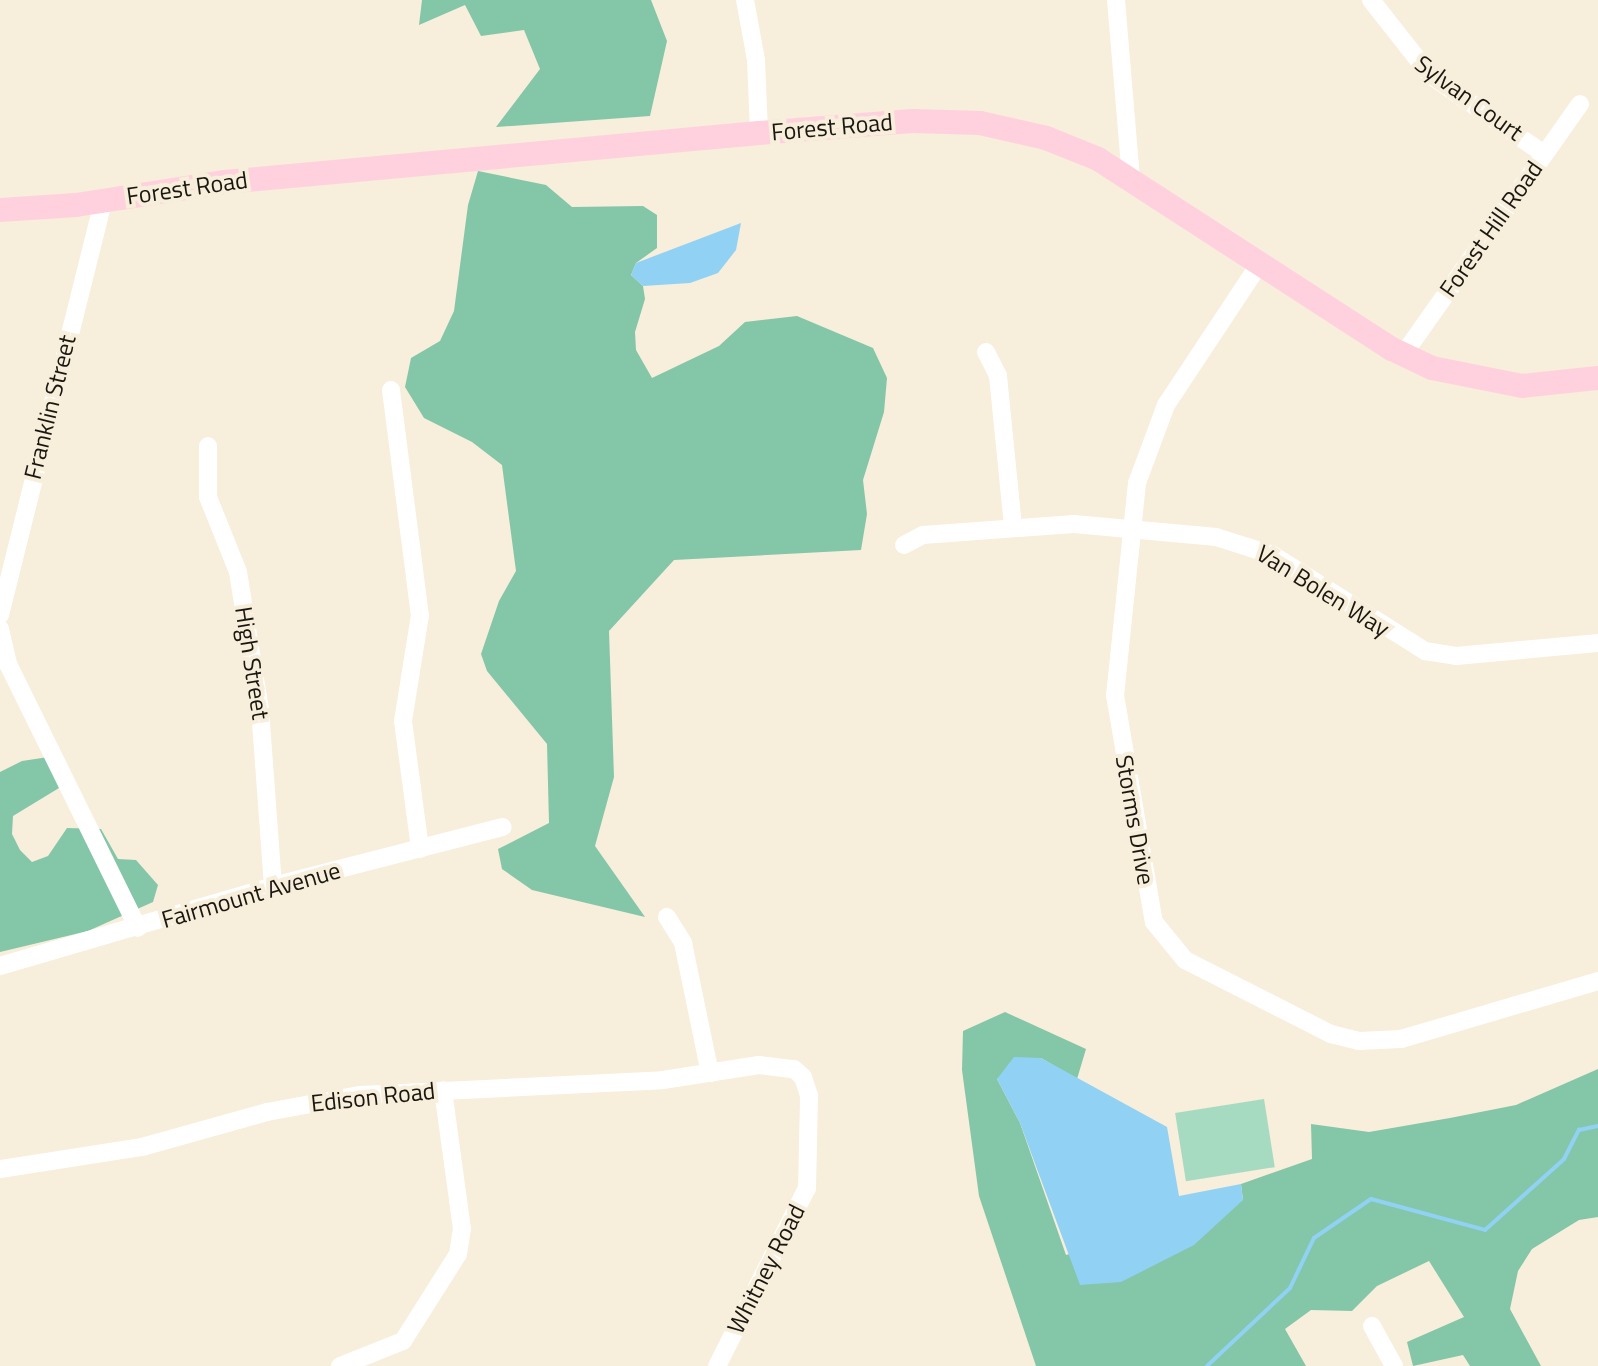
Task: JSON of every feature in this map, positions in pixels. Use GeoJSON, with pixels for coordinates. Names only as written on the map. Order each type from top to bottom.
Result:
{"type":"FeatureCollection","features":[{"type":"Feature","properties":{"kind":"main road","name":"Forest Road"},"geometry":{"type":"LineString","coordinates":[[0,210],[103,201],[225,182],[759,133],[913,121],[980,123],[1077,149],[1131,180],[1403,355],[1493,384],[1551,386],[1598,378]]}},
{"type":"Feature","properties":{"kind":"street"},"geometry":{"type":"LineString","coordinates":[[745,0],[756,60],[759,133]]}},
{"type":"Feature","properties":{"kind":"street"},"geometry":{"type":"LineString","coordinates":[[1116,0],[1131,180]]}},
{"type":"Feature","properties":{"kind":"street","name":"Sylvan Court"},"geometry":{"type":"LineString","coordinates":[[1371,0],[1430,75],[1544,154]]}},
{"type":"Feature","properties":{"kind":"street","name":"Forest Hill Road"},"geometry":{"type":"LineString","coordinates":[[1403,355],[1580,104]]}},
{"type":"Feature","properties":{"kind":"street","name":"Franklin Street"},"geometry":{"type":"LineString","coordinates":[[0,615],[103,201]]}},
{"type":"Feature","properties":{"kind":"street","name":"Storms Drive"},"geometry":{"type":"LineString","coordinates":[[1260,263],[1153,431],[1137,483],[1116,667],[1117,724],[1150,906],[1171,949],[1331,1034],[1359,1041],[1401,1039],[1598,981]]}},
{"type":"Feature","properties":{"kind":"street"},"geometry":{"type":"LineString","coordinates":[[986,352],[998,376],[1013,526]]}},
{"type":"Feature","properties":{"kind":"street"},"geometry":{"type":"LineString","coordinates":[[391,390],[420,624],[403,721],[420,849]]}},
{"type":"Feature","properties":{"kind":"street","name":"High Street"},"geometry":{"type":"LineString","coordinates":[[208,446],[208,497],[238,572],[260,709],[273,886]]}},
{"type":"Feature","properties":{"kind":"street","name":"Van Bolen Way"},"geometry":{"type":"LineString","coordinates":[[904,545],[923,535],[1013,526],[1131,529],[1216,537],[1256,547],[1425,651],[1456,656],[1598,643]]}},
{"type":"Feature","properties":{"kind":"street"},"geometry":{"type":"LineString","coordinates":[[0,629],[8,664],[138,928]]}},
{"type":"Feature","properties":{"kind":"street","name":"Fairmount Avenue"},"geometry":{"type":"LineString","coordinates":[[1,965],[138,928],[273,886],[503,827]]}},
{"type":"Feature","properties":{"kind":"street"},"geometry":{"type":"LineString","coordinates":[[667,917],[683,943],[710,1073]]}},
{"type":"Feature","properties":{"kind":"street","name":"Whitney Road"},"geometry":{"type":"LineString","coordinates":[[710,1073],[759,1065],[794,1069],[807,1086],[812,1137],[800,1205],[717,1366]]}},
{"type":"Feature","properties":{"kind":"street","name":"Edison Road"},"geometry":{"type":"LineString","coordinates":[[0,1169],[142,1147],[300,1105],[443,1090],[710,1073]]}},
{"type":"Feature","properties":{"kind":"street"},"geometry":{"type":"LineString","coordinates":[[340,1366],[403,1341],[458,1254],[462,1229],[443,1090]]}},
{"type":"Feature","properties":{"kind":"street","name":"Edison Road"},"geometry":{"type":"LineString","coordinates":[[0,1179],[42,1163]]}},
{"type":"Feature","properties":{"kind":"street"},"geometry":{"type":"LineString","coordinates":[[1372,1326],[1394,1366]]}},
{"type":"Feature","properties":{"kind":"green space"},"geometry":{"type":"Polygon","coordinates":[[[422,0],[651,0],[667,41],[650,116],[496,127],[540,69],[524,30],[481,36],[465,5],[419,25],[422,0]]]}},
{"type":"Feature","properties":{"kind":"green space"},"geometry":{"type":"Polygon","coordinates":[[[478,171],[546,185],[572,207],[643,206],[657,215],[657,248],[636,263],[631,275],[643,286],[645,299],[635,332],[636,350],[652,378],[719,346],[745,322],[797,316],[873,348],[887,378],[884,412],[863,480],[867,514],[861,550],[674,560],[609,631],[614,777],[595,846],[645,917],[532,890],[502,869],[498,849],[549,823],[547,744],[487,671],[481,654],[499,601],[516,571],[502,465],[472,442],[424,418],[405,387],[411,358],[440,341],[454,311],[468,205],[478,171]]]}},
{"type":"Feature","properties":{"kind":"green space"},"geometry":{"type":"Polygon","coordinates":[[[55,756],[59,788],[13,816],[12,834],[20,850],[32,862],[48,856],[67,828],[101,829],[118,859],[136,860],[158,885],[153,902],[88,931],[0,952],[0,772],[22,761],[55,756]]]}},
{"type":"Feature","properties":{"kind":"green space"},"geometry":{"type":"Polygon","coordinates":[[[1005,1012],[1086,1049],[1077,1079],[1041,1058],[997,1079],[1020,1123],[1066,1255],[1243,1200],[1241,1184],[1312,1159],[1311,1124],[1369,1132],[1450,1118],[1516,1105],[1598,1069],[1598,1217],[1579,1220],[1532,1249],[1518,1271],[1510,1309],[1541,1366],[1470,1366],[1463,1355],[1413,1366],[1407,1342],[1464,1317],[1429,1261],[1377,1286],[1352,1311],[1311,1310],[1285,1329],[1306,1366],[1036,1366],[979,1196],[962,1070],[963,1031],[1005,1012]]]}},
{"type":"Feature","properties":{"kind":"green space"},"geometry":{"type":"Polygon","coordinates":[[[1264,1099],[1275,1167],[1186,1181],[1175,1113],[1264,1099]]]}},
{"type":"Feature","properties":{"kind":"water"},"geometry":{"type":"Polygon","coordinates":[[[741,223],[736,250],[718,273],[690,283],[643,286],[631,275],[636,263],[741,223]]]}},
{"type":"Feature","properties":{"kind":"water"},"geometry":{"type":"Polygon","coordinates":[[[1014,1057],[1041,1058],[1167,1127],[1179,1196],[1241,1184],[1243,1200],[1194,1245],[1121,1282],[1080,1285],[1020,1123],[997,1079],[1014,1057]]]}},
{"type":"Feature","properties":{"kind":"waterway"},"geometry":{"type":"LineString","coordinates":[[1207,1366],[1290,1288],[1314,1238],[1371,1199],[1485,1230],[1564,1159],[1579,1130],[1598,1126]]}}]}
